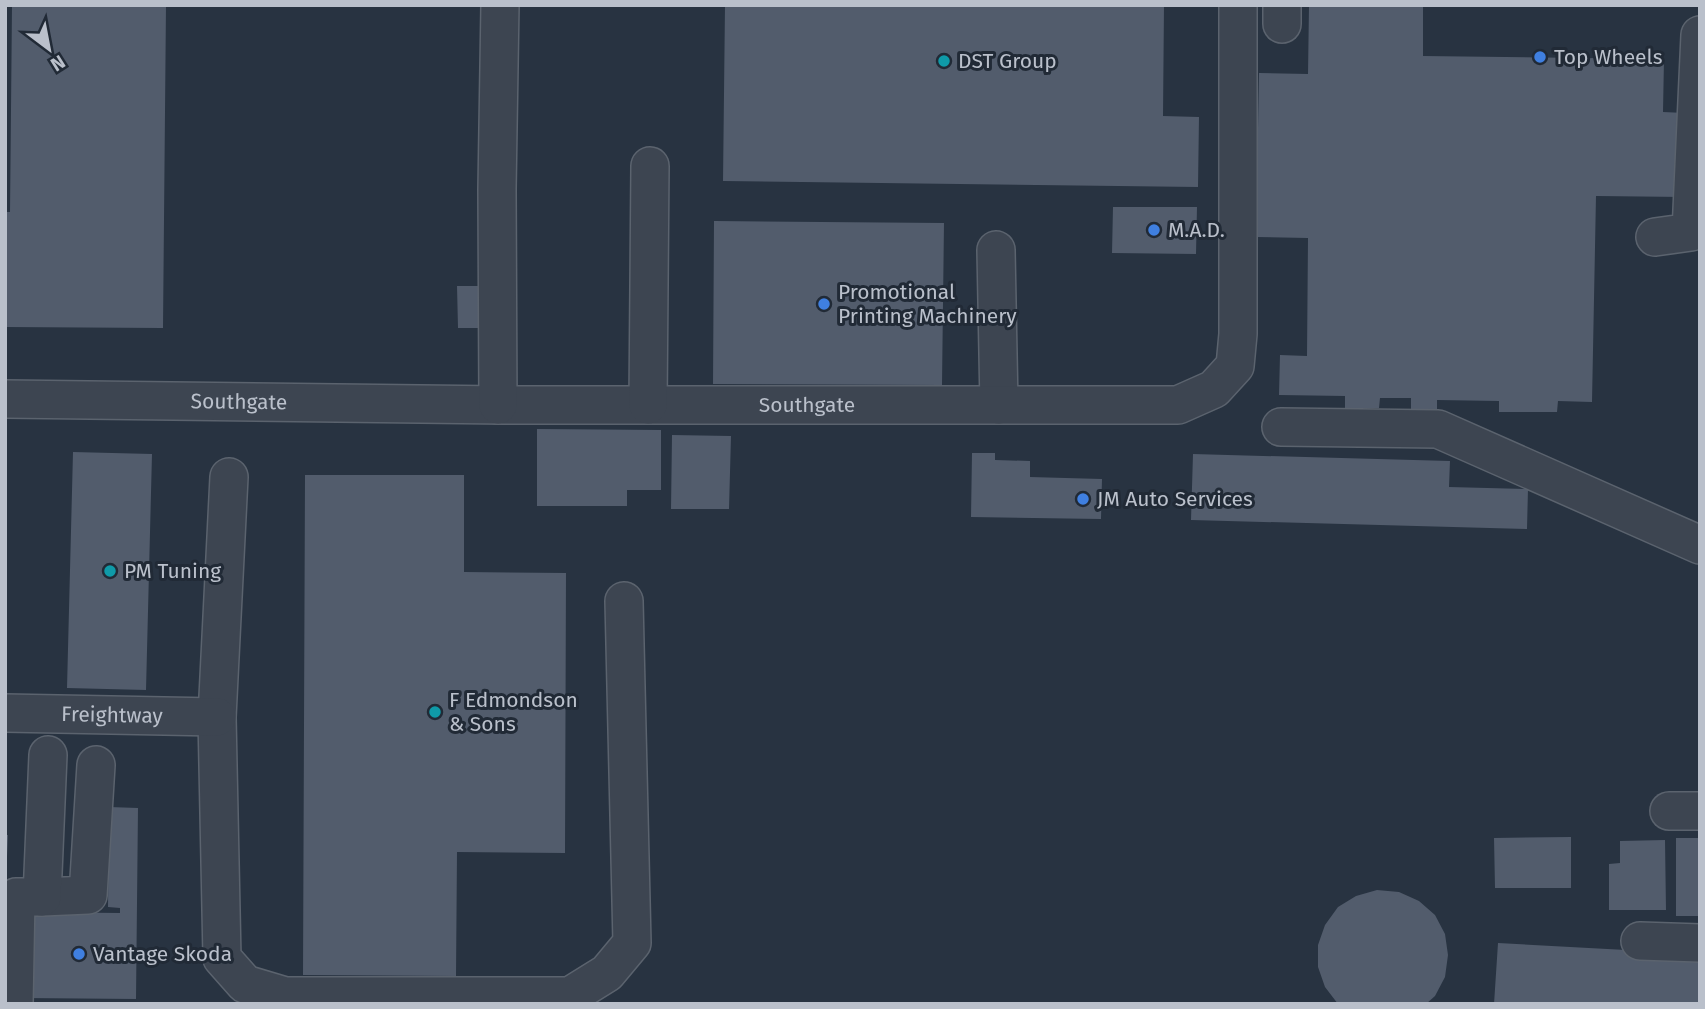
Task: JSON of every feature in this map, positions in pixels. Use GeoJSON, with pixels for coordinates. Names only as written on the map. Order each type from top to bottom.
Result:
{"type":"FeatureCollection","features":[{"type":"Feature","properties":{"kind":"street"},"geometry":{"type":"LineString","coordinates":[[498,405],[500,5]]}},
{"type":"Feature","properties":{"kind":"street","name":"Southgate"},"geometry":{"type":"LineString","coordinates":[[5,399],[498,405],[1178,405],[1214,389],[1235,366],[1238,334],[1238,5]]}},
{"type":"Feature","properties":{"kind":"street"},"geometry":{"type":"LineString","coordinates":[[1656,237],[1691,232],[1700,35]]}},
{"type":"Feature","properties":{"kind":"street"},"geometry":{"type":"LineString","coordinates":[[648,405],[650,166]]}},
{"type":"Feature","properties":{"kind":"street"},"geometry":{"type":"LineString","coordinates":[[996,250],[999,405]]}},
{"type":"Feature","properties":{"kind":"street"},"geometry":{"type":"LineString","coordinates":[[1281,427],[1438,429],[1698,536]]}},
{"type":"Feature","properties":{"kind":"street"},"geometry":{"type":"LineString","coordinates":[[229,477],[217,717],[222,958],[244,984],[285,996],[570,996],[607,973],[632,943],[624,601]]}},
{"type":"Feature","properties":{"kind":"street","name":"Freightway"},"geometry":{"type":"LineString","coordinates":[[5,713],[217,717]]}},
{"type":"Feature","properties":{"kind":"street"},"geometry":{"type":"LineString","coordinates":[[42,897],[48,755]]}},
{"type":"Feature","properties":{"kind":"street"},"geometry":{"type":"LineString","coordinates":[[14,1004],[16,897],[88,895],[96,765]]}},
{"type":"Feature","properties":{"kind":"street"},"geometry":{"type":"LineString","coordinates":[[1640,941],[1700,943]]}},
{"type":"Feature","properties":{"kind":"building"},"geometry":{"type":"Polygon","coordinates":[[[12,5],[166,5],[163,328],[5,327],[5,212],[10,212],[12,5]]]}},
{"type":"Feature","properties":{"kind":"building","name":"DST Group"},"geometry":{"type":"Polygon","coordinates":[[[725,5],[1164,5],[1163,116],[1199,117],[1198,187],[723,181],[725,5]]]}},
{"type":"Feature","properties":{"kind":"building"},"geometry":{"type":"Polygon","coordinates":[[[1309,5],[1423,5],[1423,56],[1664,59],[1663,112],[1685,113],[1684,197],[1596,196],[1592,402],[1558,401],[1557,412],[1499,412],[1499,401],[1437,400],[1437,412],[1411,411],[1411,398],[1380,398],[1379,408],[1345,408],[1345,396],[1279,395],[1280,355],[1307,356],[1308,238],[1256,237],[1259,73],[1308,74],[1309,5]]]}},
{"type":"Feature","properties":{"kind":"building","name":"M.A.D."},"geometry":{"type":"Polygon","coordinates":[[[1113,207],[1197,207],[1196,254],[1112,253],[1113,207]]]}},
{"type":"Feature","properties":{"kind":"building"},"geometry":{"type":"Polygon","coordinates":[[[714,221],[944,223],[942,385],[713,384],[714,221]]]}},
{"type":"Feature","properties":{"kind":"building"},"geometry":{"type":"Polygon","coordinates":[[[457,286],[478,286],[478,328],[458,328],[457,286]]]}},
{"type":"Feature","properties":{"kind":"building"},"geometry":{"type":"Polygon","coordinates":[[[537,429],[661,430],[661,490],[627,490],[627,506],[537,506],[537,429]]]}},
{"type":"Feature","properties":{"kind":"building"},"geometry":{"type":"Polygon","coordinates":[[[672,435],[731,436],[729,509],[671,509],[672,435]]]}},
{"type":"Feature","properties":{"kind":"building","name":"PM Tuning"},"geometry":{"type":"Polygon","coordinates":[[[73,452],[152,454],[146,690],[67,688],[73,452]]]}},
{"type":"Feature","properties":{"kind":"building"},"geometry":{"type":"Polygon","coordinates":[[[972,453],[995,453],[995,460],[1030,461],[1030,477],[1102,479],[1101,519],[971,517],[972,453]]]}},
{"type":"Feature","properties":{"kind":"building"},"geometry":{"type":"Polygon","coordinates":[[[1193,454],[1450,461],[1449,487],[1528,489],[1527,529],[1191,520],[1193,454]]]}},
{"type":"Feature","properties":{"kind":"building","name":"F Edmondson & Sons"},"geometry":{"type":"Polygon","coordinates":[[[305,475],[464,475],[464,572],[566,573],[565,853],[457,852],[456,976],[303,975],[305,475]]]}},
{"type":"Feature","properties":{"kind":"building"},"geometry":{"type":"Polygon","coordinates":[[[109,807],[138,808],[136,999],[22,998],[23,912],[120,913],[120,908],[108,907],[109,807]]]}},
{"type":"Feature","properties":{"kind":"building"},"geometry":{"type":"Polygon","coordinates":[[[5,835],[8,835],[7,857],[5,857],[5,835]]]}},
{"type":"Feature","properties":{"kind":"building"},"geometry":{"type":"Polygon","coordinates":[[[1571,837],[1571,888],[1495,888],[1494,838],[1571,837]]]}},
{"type":"Feature","properties":{"kind":"building"},"geometry":{"type":"Polygon","coordinates":[[[1676,838],[1700,838],[1700,916],[1676,916],[1676,838]]]}},
{"type":"Feature","properties":{"kind":"building"},"geometry":{"type":"Polygon","coordinates":[[[1665,840],[1666,910],[1609,910],[1609,864],[1620,863],[1620,841],[1665,840]]]}},
{"type":"Feature","properties":{"kind":"building"},"geometry":{"type":"Polygon","coordinates":[[[1377,890],[1399,892],[1419,901],[1435,915],[1445,934],[1448,955],[1445,977],[1435,996],[1426,1004],[1338,1004],[1325,987],[1318,967],[1318,945],[1325,925],[1338,907],[1356,896],[1377,890]]]}},
{"type":"Feature","properties":{"kind":"building"},"geometry":{"type":"Polygon","coordinates":[[[1498,943],[1700,954],[1700,1004],[1494,1004],[1498,943]]]}},
{"type":"Feature","properties":{"kind":"place","name":"Top Wheels"},"geometry":{"type":"Point","coordinates":[1540,57]}},
{"type":"Feature","properties":{"kind":"place","name":"DST Group"},"geometry":{"type":"Point","coordinates":[944,61]}},
{"type":"Feature","properties":{"kind":"place","name":"M.A.D."},"geometry":{"type":"Point","coordinates":[1154,230]}},
{"type":"Feature","properties":{"kind":"place","name":"Promotional Printing Machinery"},"geometry":{"type":"Point","coordinates":[824,304]}},
{"type":"Feature","properties":{"kind":"place","name":"JM Auto Services"},"geometry":{"type":"Point","coordinates":[1083,499]}},
{"type":"Feature","properties":{"kind":"place","name":"PM Tuning"},"geometry":{"type":"Point","coordinates":[110,571]}},
{"type":"Feature","properties":{"kind":"place","name":"F Edmondson & Sons"},"geometry":{"type":"Point","coordinates":[435,712]}},
{"type":"Feature","properties":{"kind":"place","name":"Vantage Skoda"},"geometry":{"type":"Point","coordinates":[79,954]}}]}
